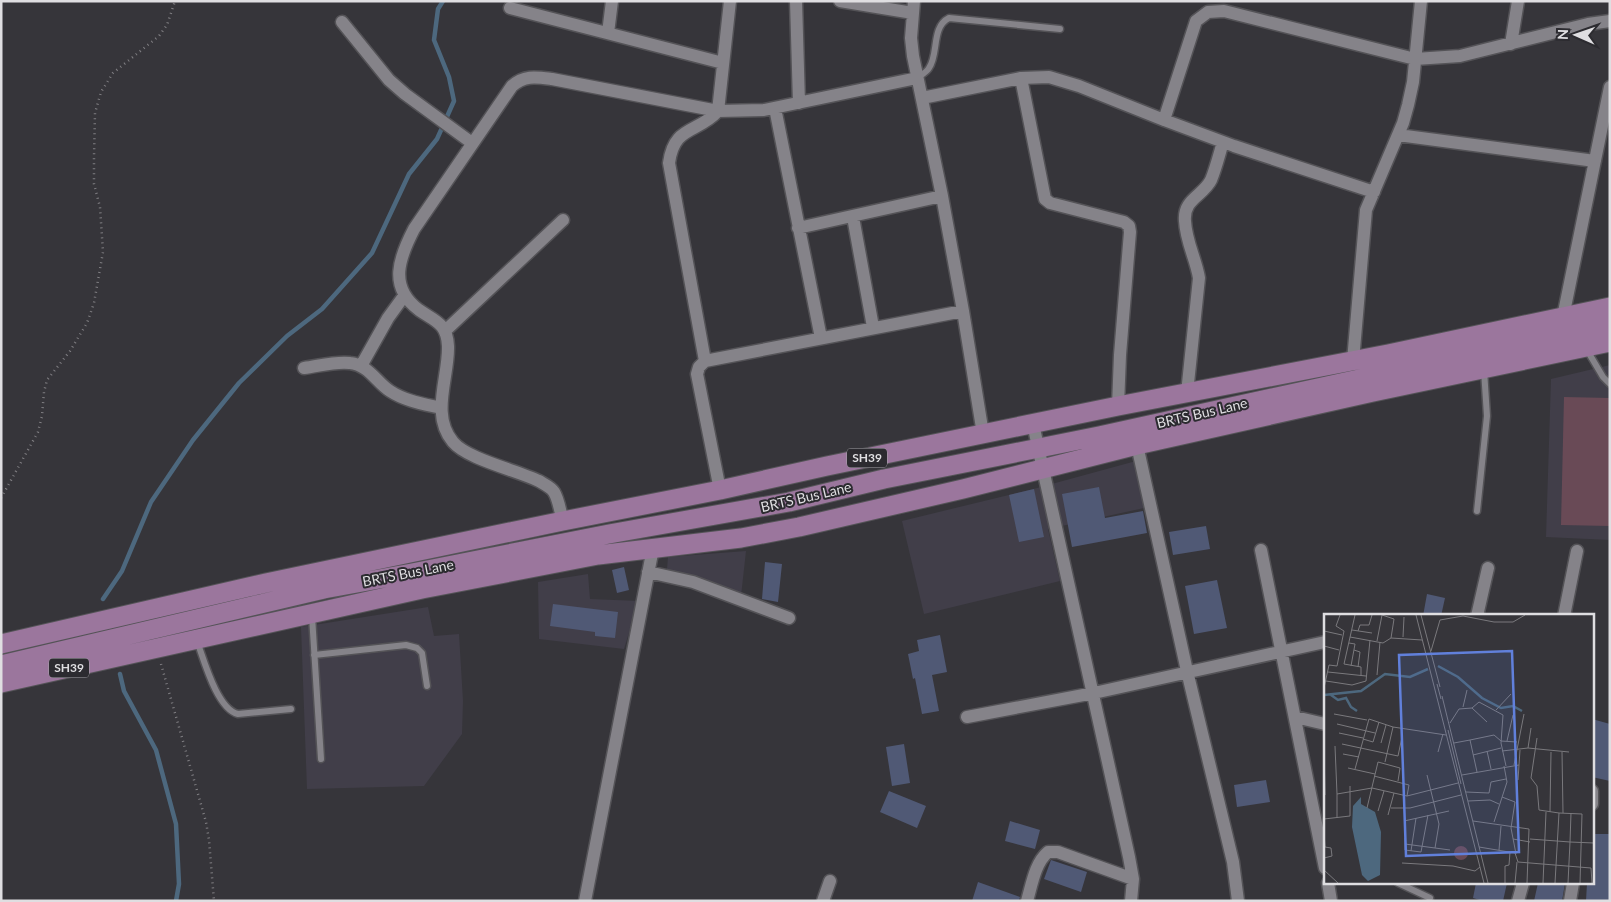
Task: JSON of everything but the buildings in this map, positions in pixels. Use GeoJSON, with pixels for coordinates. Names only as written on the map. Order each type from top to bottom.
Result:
{"type":"FeatureCollection","features":[{"type":"Feature","properties":{"kind":"main road","name":"SH39"},"geometry":{"type":"LineString","coordinates":[[1,644],[266,583],[1118,406],[1353,361],[1610,306]]}},
{"type":"Feature","properties":{"kind":"main road","name":"BRTS Bus Lane"},"geometry":{"type":"LineString","coordinates":[[1,665],[324,589],[750,509],[884,479],[1099,436],[1610,324]]}},
{"type":"Feature","properties":{"kind":"main road","name":"SH39"},"geometry":{"type":"LineString","coordinates":[[1,683],[311,613],[539,566],[598,555],[741,538],[799,527],[963,489],[1137,445],[1610,342]]}},
{"type":"Feature","properties":{"kind":"street"},"geometry":{"type":"LineString","coordinates":[[608,33],[612,1]]}},
{"type":"Feature","properties":{"kind":"street"},"geometry":{"type":"LineString","coordinates":[[705,361],[669,163],[673,146],[681,134],[710,119],[718,110],[730,1]]}},
{"type":"Feature","properties":{"kind":"street"},"geometry":{"type":"LineString","coordinates":[[796,1],[800,103]]}},
{"type":"Feature","properties":{"kind":"street"},"geometry":{"type":"LineString","coordinates":[[840,1],[914,7],[911,38],[917,78],[942,196],[983,434]]}},
{"type":"Feature","properties":{"kind":"street"},"geometry":{"type":"LineString","coordinates":[[1353,361],[1366,210],[1398,135],[1408,105],[1421,1]]}},
{"type":"Feature","properties":{"kind":"street"},"geometry":{"type":"LineString","coordinates":[[1511,44],[1518,1]]}},
{"type":"Feature","properties":{"kind":"street"},"geometry":{"type":"LineString","coordinates":[[510,8],[723,63]]}},
{"type":"Feature","properties":{"kind":"street"},"geometry":{"type":"LineString","coordinates":[[1164,120],[1196,21],[1208,12],[1224,11],[1415,59],[1460,56],[1610,21]]}},
{"type":"Feature","properties":{"kind":"street"},"geometry":{"type":"LineString","coordinates":[[342,22],[389,80],[472,143]]}},
{"type":"Feature","properties":{"kind":"street"},"geometry":{"type":"LineString","coordinates":[[563,521],[554,491],[530,477],[462,451],[452,441],[444,428],[441,408],[448,346],[446,331],[438,321],[419,309],[404,296],[399,279],[399,262],[402,250],[414,229],[512,86],[518,80],[529,77],[552,79],[718,110],[750,111],[775,108],[917,78]]}},
{"type":"Feature","properties":{"kind":"street"},"geometry":{"type":"LineString","coordinates":[[922,98],[1021,78],[1049,77],[1079,86],[1223,142],[1374,192]]}},
{"type":"Feature","properties":{"kind":"street"},"geometry":{"type":"LineString","coordinates":[[1021,78],[1045,199],[1050,203],[1124,222],[1130,232],[1120,354],[1118,406]]}},
{"type":"Feature","properties":{"kind":"street"},"geometry":{"type":"LineString","coordinates":[[1564,317],[1610,87]]}},
{"type":"Feature","properties":{"kind":"street"},"geometry":{"type":"LineString","coordinates":[[775,108],[821,338]]}},
{"type":"Feature","properties":{"kind":"street"},"geometry":{"type":"LineString","coordinates":[[1398,135],[1594,161]]}},
{"type":"Feature","properties":{"kind":"street"},"geometry":{"type":"LineString","coordinates":[[1187,393],[1199,278],[1188,242],[1184,220],[1188,206],[1196,195],[1205,189],[1210,180],[1223,142]]}},
{"type":"Feature","properties":{"kind":"street"},"geometry":{"type":"LineString","coordinates":[[798,228],[942,196]]}},
{"type":"Feature","properties":{"kind":"street"},"geometry":{"type":"LineString","coordinates":[[853,217],[873,327]]}},
{"type":"Feature","properties":{"kind":"street"},"geometry":{"type":"LineString","coordinates":[[446,331],[563,220]]}},
{"type":"Feature","properties":{"kind":"street"},"geometry":{"type":"LineString","coordinates":[[361,366],[388,318],[404,296]]}},
{"type":"Feature","properties":{"kind":"street"},"geometry":{"type":"LineString","coordinates":[[720,490],[697,374],[699,367],[705,361],[963,311]]}},
{"type":"Feature","properties":{"kind":"street"},"geometry":{"type":"LineString","coordinates":[[304,368],[350,363],[361,366],[372,373],[390,392],[405,399],[441,408]]}},
{"type":"Feature","properties":{"kind":"street"},"geometry":{"type":"LineString","coordinates":[[1033,424],[1041,468],[1128,847],[1133,878],[1131,901]]}},
{"type":"Feature","properties":{"kind":"street"},"geometry":{"type":"LineString","coordinates":[[1137,445],[1187,671],[1233,862],[1238,901]]}},
{"type":"Feature","properties":{"kind":"street"},"geometry":{"type":"LineString","coordinates":[[585,901],[653,548]]}},
{"type":"Feature","properties":{"kind":"street"},"geometry":{"type":"LineString","coordinates":[[1261,550],[1295,717],[1319,812],[1323,849]]}},
{"type":"Feature","properties":{"kind":"street"},"geometry":{"type":"LineString","coordinates":[[1564,614],[1577,551]]}},
{"type":"Feature","properties":{"kind":"street"},"geometry":{"type":"LineString","coordinates":[[1477,614],[1488,568]]}},
{"type":"Feature","properties":{"kind":"street"},"geometry":{"type":"LineString","coordinates":[[648,572],[693,582],[789,618]]}},
{"type":"Feature","properties":{"kind":"street"},"geometry":{"type":"LineString","coordinates":[[968,716],[1094,693],[1324,642]]}},
{"type":"Feature","properties":{"kind":"street"},"geometry":{"type":"LineString","coordinates":[[1295,717],[1324,724]]}},
{"type":"Feature","properties":{"kind":"street"},"geometry":{"type":"LineString","coordinates":[[1027,901],[1035,873],[1042,857],[1048,852],[1058,852],[1133,878]]}},
{"type":"Feature","properties":{"kind":"street"},"geometry":{"type":"LineString","coordinates":[[823,901],[830,881]]}},
{"type":"Feature","properties":{"kind":"street"},"geometry":{"type":"LineString","coordinates":[[1328,884],[1331,901]]}},
{"type":"Feature","properties":{"kind":"street"},"geometry":{"type":"LineString","coordinates":[[1518,901],[1523,884]]}},
{"type":"Feature","properties":{"kind":"street"},"geometry":{"type":"LineString","coordinates":[[1570,901],[1573,884]]}},
{"type":"Feature","properties":{"kind":"lane"},"geometry":{"type":"LineString","coordinates":[[917,78],[928,70],[932,63],[940,26],[944,20],[949,18],[1060,28]]}},
{"type":"Feature","properties":{"kind":"lane"},"geometry":{"type":"LineString","coordinates":[[1585,347],[1603,377],[1610,384]]}},
{"type":"Feature","properties":{"kind":"lane"},"geometry":{"type":"LineString","coordinates":[[1477,511],[1487,416],[1484,369]]}},
{"type":"Feature","properties":{"kind":"lane"},"geometry":{"type":"LineString","coordinates":[[311,613],[321,760]]}},
{"type":"Feature","properties":{"kind":"lane"},"geometry":{"type":"LineString","coordinates":[[196,639],[211,678],[224,704],[233,712],[238,714],[290,709]]}},
{"type":"Feature","properties":{"kind":"lane"},"geometry":{"type":"LineString","coordinates":[[314,655],[406,646],[417,648],[422,653],[427,686]]}},
{"type":"Feature","properties":{"kind":"lane"},"geometry":{"type":"LineString","coordinates":[[1400,884],[1430,898]]}},
{"type":"Feature","properties":{"kind":"path"},"geometry":{"type":"LineString","coordinates":[[1,498],[38,432],[47,380],[70,350],[86,323],[94,303],[103,252],[100,207],[94,184],[95,113],[101,92],[114,73],[159,36],[166,25],[175,1]]}},
{"type":"Feature","properties":{"kind":"path"},"geometry":{"type":"LineString","coordinates":[[157,647],[206,822],[214,901]]}},
{"type":"Feature","properties":{"kind":"shaded area"},"geometry":{"type":"Polygon","coordinates":[[[1610,365],[1610,540],[1546,537],[1551,379],[1610,365]]]}},
{"type":"Feature","properties":{"kind":"shaded area"},"geometry":{"type":"Polygon","coordinates":[[[1564,397],[1610,398],[1610,526],[1561,525],[1564,397]]]}},
{"type":"Feature","properties":{"kind":"shaded area"},"geometry":{"type":"Polygon","coordinates":[[[1136,461],[1144,508],[1048,529],[1060,581],[924,614],[902,521],[1037,488],[1136,461]]]}},
{"type":"Feature","properties":{"kind":"shaded area"},"geometry":{"type":"Polygon","coordinates":[[[746,551],[741,596],[667,569],[668,557],[746,551]]]}},
{"type":"Feature","properties":{"kind":"shaded area"},"geometry":{"type":"Polygon","coordinates":[[[588,574],[590,599],[639,601],[624,649],[539,639],[538,582],[588,574]]]}},
{"type":"Feature","properties":{"kind":"shaded area"},"geometry":{"type":"Polygon","coordinates":[[[428,607],[434,636],[459,634],[463,701],[462,734],[424,786],[307,789],[301,627],[428,607]]]}},
{"type":"Feature","properties":{"kind":"waterway"},"geometry":{"type":"LineString","coordinates":[[103,599],[122,571],[151,502],[193,440],[239,383],[287,336],[322,309],[372,253],[409,174],[437,139],[454,101],[449,77],[434,40],[438,9],[443,1]]}},
{"type":"Feature","properties":{"kind":"waterway"},"geometry":{"type":"LineString","coordinates":[[120,674],[124,691],[156,750],[176,824],[179,884],[176,901]]}}]}
